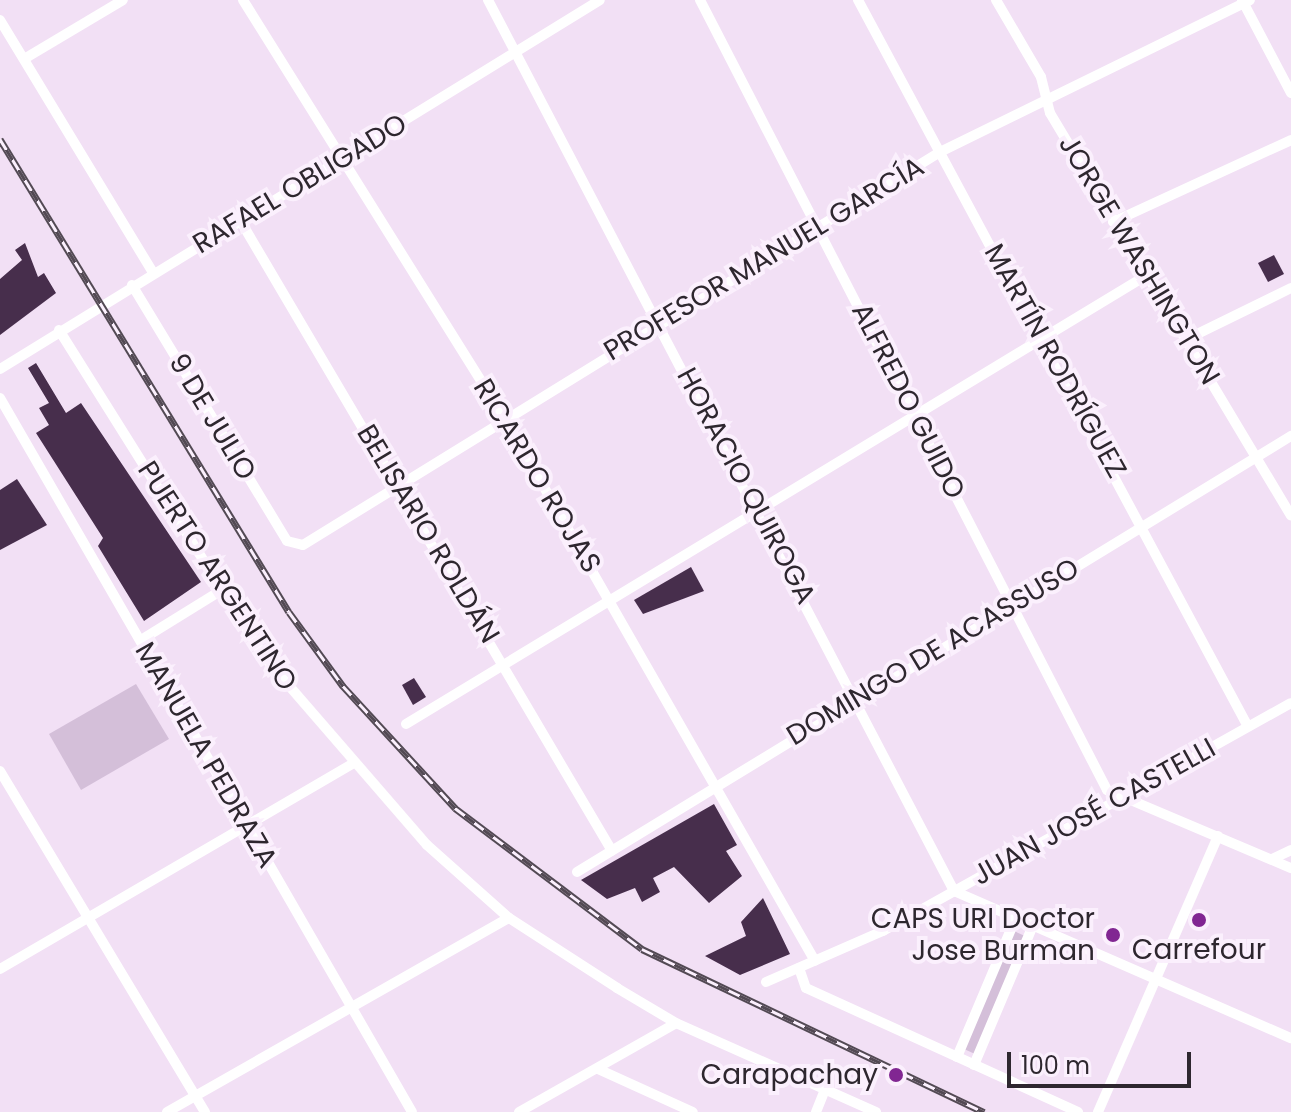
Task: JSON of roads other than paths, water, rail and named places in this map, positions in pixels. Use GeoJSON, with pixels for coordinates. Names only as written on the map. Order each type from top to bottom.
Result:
{"type":"FeatureCollection","features":[{"type":"Feature","properties":{"kind":"street"},"geometry":{"type":"LineString","coordinates":[[24,59],[123,0]]}},
{"type":"Feature","properties":{"kind":"street","name":"RICARDO ROJAS"},"geometry":{"type":"LineString","coordinates":[[243,0],[340,160],[505,419],[719,783],[815,961]]}},
{"type":"Feature","properties":{"kind":"street","name":"HORACIO QUIROGA"},"geometry":{"type":"LineString","coordinates":[[488,0],[518,49],[954,891]]}},
{"type":"Feature","properties":{"kind":"street","name":"RAFAEL OBLIGADO"},"geometry":{"type":"LineString","coordinates":[[0,369],[132,285],[600,0]]}},
{"type":"Feature","properties":{"kind":"street","name":"ALFREDO GUIDO"},"geometry":{"type":"LineString","coordinates":[[700,0],[917,416],[1011,607],[1119,798]]}},
{"type":"Feature","properties":{"kind":"street","name":"MARTÍN RODRÍGUEZ"},"geometry":{"type":"LineString","coordinates":[[858,0],[1044,339],[1247,725]]}},
{"type":"Feature","properties":{"kind":"street","name":"JORGE WASHINGTON"},"geometry":{"type":"LineString","coordinates":[[996,0],[1113,222],[1187,339],[1291,515]]}},
{"type":"Feature","properties":{"kind":"street"},"geometry":{"type":"LineString","coordinates":[[1246,1],[1291,93]]}},
{"type":"Feature","properties":{"kind":"street","name":"PROFESOR MANUEL GARCÍA"},"geometry":{"type":"LineString","coordinates":[[294,547],[400,485],[940,152],[1246,1]]}},
{"type":"Feature","properties":{"kind":"street"},"geometry":{"type":"LineString","coordinates":[[0,20],[153,273]]}},
{"type":"Feature","properties":{"kind":"street"},"geometry":{"type":"LineString","coordinates":[[1113,222],[1291,140]]}},
{"type":"Feature","properties":{"kind":"street","name":"BELISARIO ROLDÁN"},"geometry":{"type":"LineString","coordinates":[[240,220],[400,485],[612,851]]}},
{"type":"Feature","properties":{"kind":"street"},"geometry":{"type":"LineString","coordinates":[[406,724],[1147,275]]}},
{"type":"Feature","properties":{"kind":"street","name":"9 DE JULIO"},"geometry":{"type":"LineString","coordinates":[[132,285],[294,547]]}},
{"type":"Feature","properties":{"kind":"street"},"geometry":{"type":"LineString","coordinates":[[1187,339],[1291,288]]}},
{"type":"Feature","properties":{"kind":"street","name":"PUERTO ARGENTINO"},"geometry":{"type":"LineString","coordinates":[[59,330],[265,658],[352,764],[509,918],[676,1023],[876,1112]]}},
{"type":"Feature","properties":{"kind":"street","name":"MANUELA PEDRAZA"},"geometry":{"type":"LineString","coordinates":[[0,398],[412,1112]]}},
{"type":"Feature","properties":{"kind":"street","name":"DOMINGO DE ACASSUSO"},"geometry":{"type":"LineString","coordinates":[[577,872],[1011,607],[1142,522],[1255,453],[1291,436]]}},
{"type":"Feature","properties":{"kind":"street"},"geometry":{"type":"LineString","coordinates":[[141,640],[222,590]]}},
{"type":"Feature","properties":{"kind":"street","name":"JUAN JOSÉ CASTELLI"},"geometry":{"type":"LineString","coordinates":[[766,982],[815,961],[954,891],[1291,703]]}},
{"type":"Feature","properties":{"kind":"street"},"geometry":{"type":"LineString","coordinates":[[0,969],[89,914],[352,764]]}},
{"type":"Feature","properties":{"kind":"street"},"geometry":{"type":"LineString","coordinates":[[0,771],[89,914],[205,1112]]}},
{"type":"Feature","properties":{"kind":"street"},"geometry":{"type":"LineString","coordinates":[[1119,798],[1291,868]]}},
{"type":"Feature","properties":{"kind":"street"},"geometry":{"type":"LineString","coordinates":[[1098,1112],[1218,836]]}},
{"type":"Feature","properties":{"kind":"street"},"geometry":{"type":"LineString","coordinates":[[1272,859],[1291,850]]}},
{"type":"Feature","properties":{"kind":"street"},"geometry":{"type":"LineString","coordinates":[[954,891],[1291,1038]]}},
{"type":"Feature","properties":{"kind":"street"},"geometry":{"type":"LineString","coordinates":[[957,1057],[1016,917]]}},
{"type":"Feature","properties":{"kind":"street"},"geometry":{"type":"LineString","coordinates":[[167,1112],[509,918]]}},
{"type":"Feature","properties":{"kind":"street"},"geometry":{"type":"LineString","coordinates":[[974,1065],[1033,925]]}},
{"type":"Feature","properties":{"kind":"street"},"geometry":{"type":"LineString","coordinates":[[799,968],[806,988],[1078,1112]]}},
{"type":"Feature","properties":{"kind":"street"},"geometry":{"type":"LineString","coordinates":[[519,1112],[676,1023]]}},
{"type":"Feature","properties":{"kind":"street"},"geometry":{"type":"LineString","coordinates":[[598,1069],[693,1112]]}},
{"type":"Feature","properties":{"kind":"street"},"geometry":{"type":"LineString","coordinates":[[816,1112],[825,1090]]}},
{"type":"Feature","properties":{"kind":"railway"},"geometry":{"type":"LineString","coordinates":[[0,139],[289,612],[343,686],[455,808],[642,949],[984,1112]]}},
{"type":"Feature","properties":{"kind":"place","name":"Carrefour"},"geometry":{"type":"Point","coordinates":[1199,920]}},
{"type":"Feature","properties":{"kind":"place","name":"CAPS URI Doctor Jose Burman"},"geometry":{"type":"Point","coordinates":[1113,935]}},
{"type":"Feature","properties":{"kind":"place","name":"Carapachay"},"geometry":{"type":"Point","coordinates":[896,1075]}}]}
